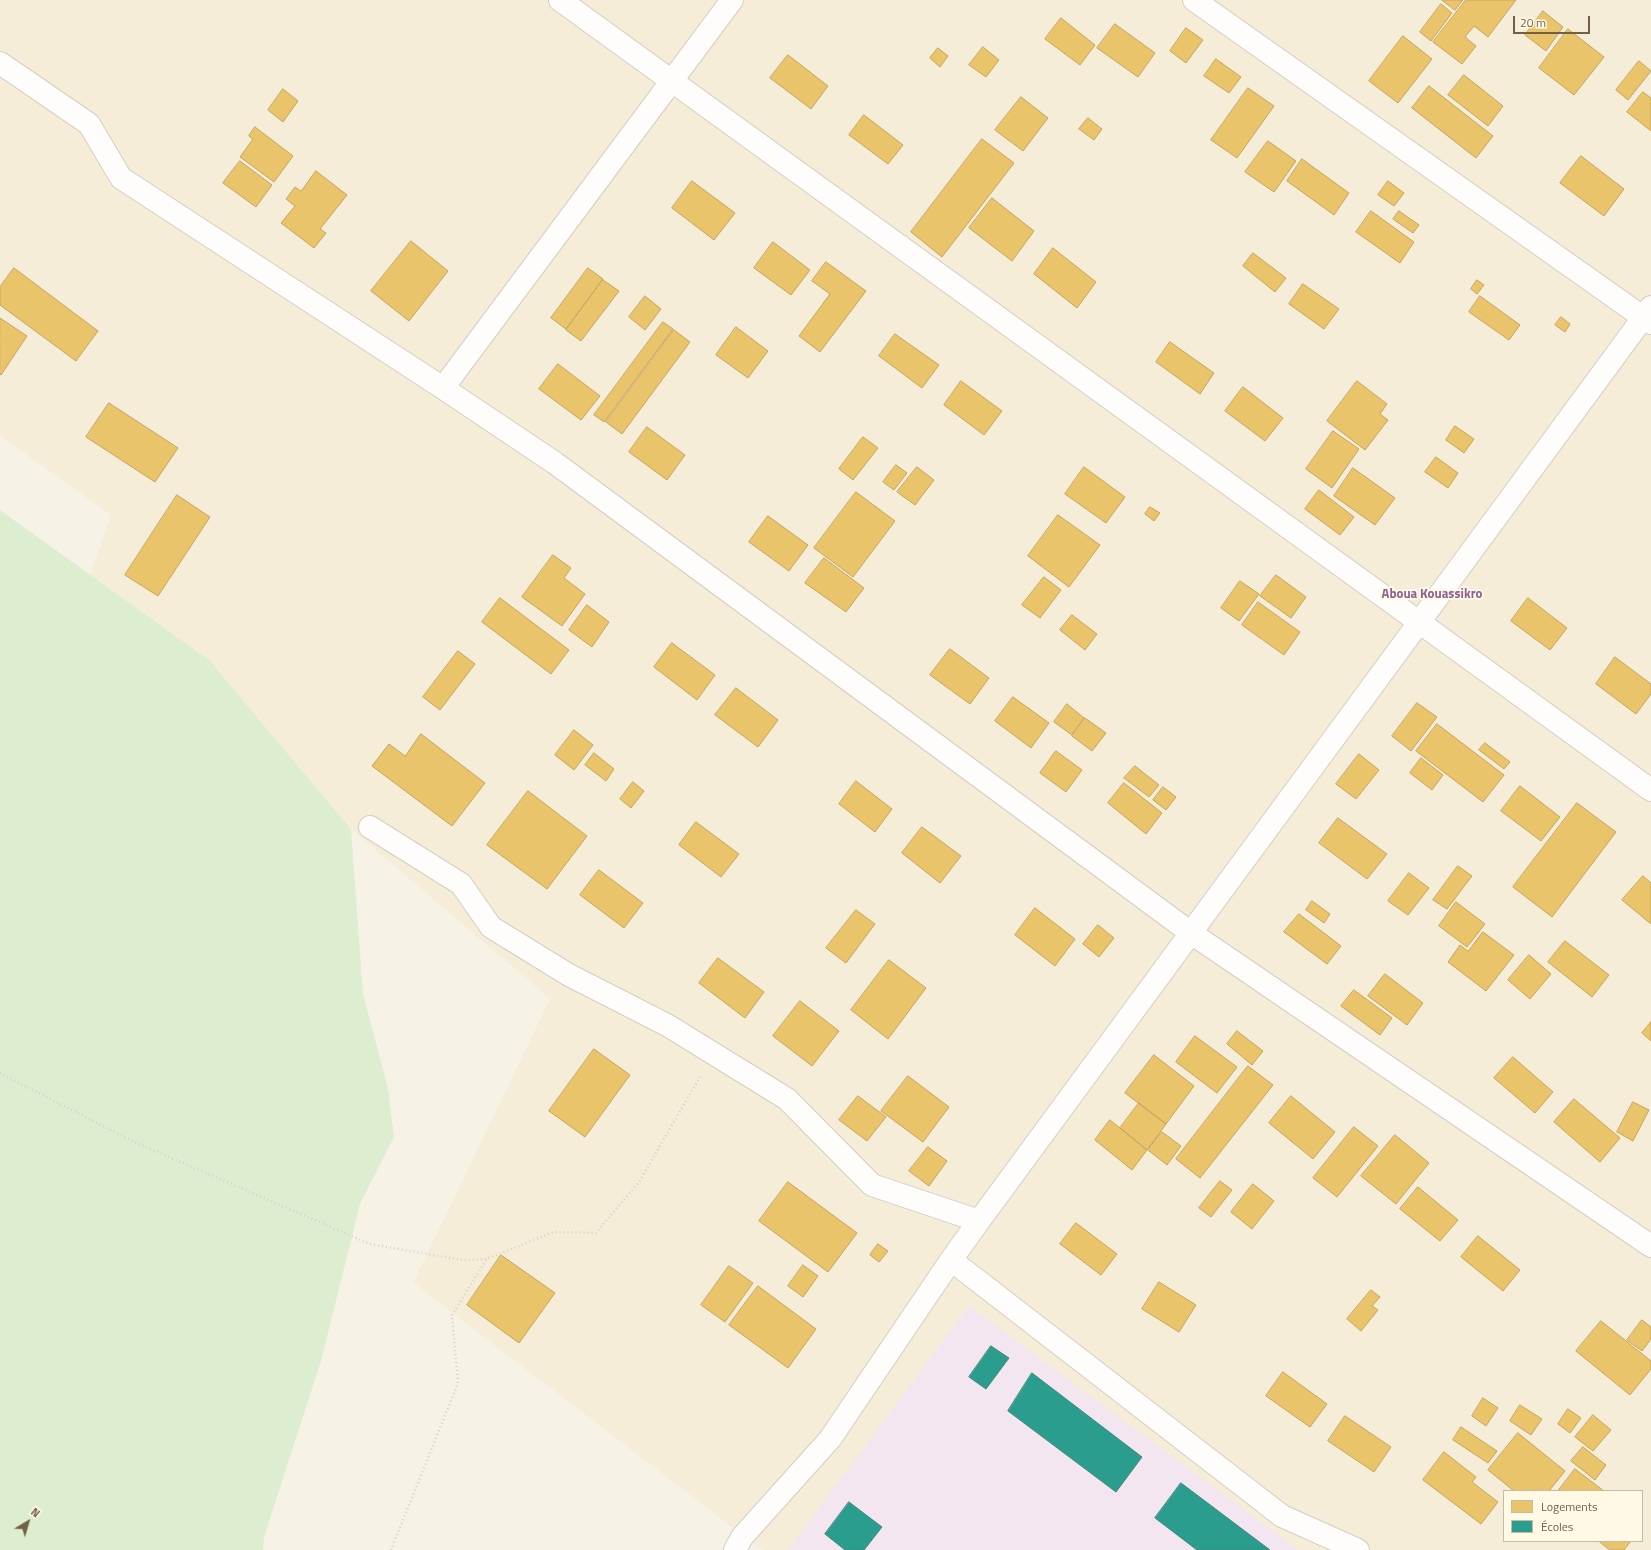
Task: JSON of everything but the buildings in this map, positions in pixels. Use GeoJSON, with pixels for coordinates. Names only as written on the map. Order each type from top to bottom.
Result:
{"type":"FeatureCollection","features":[{"type":"Feature","properties":{"kind":"street"},"geometry":{"type":"LineString","coordinates":[[560,0],[1651,790]]}},
{"type":"Feature","properties":{"kind":"street"},"geometry":{"type":"LineString","coordinates":[[443,388],[732,0]]}},
{"type":"Feature","properties":{"kind":"street"},"geometry":{"type":"LineString","coordinates":[[734,1550],[742,1537],[830,1439],[979,1221],[1190,933],[1648,316],[1194,0]]}},
{"type":"Feature","properties":{"kind":"street"},"geometry":{"type":"LineString","coordinates":[[0,63],[89,124],[121,178],[443,388],[561,468],[1190,933],[1651,1246]]}},
{"type":"Feature","properties":{"kind":"street"},"geometry":{"type":"LineString","coordinates":[[370,827],[461,884],[491,927],[569,975],[667,1025],[787,1099],[872,1185],[979,1221]]}},
{"type":"Feature","properties":{"kind":"street"},"geometry":{"type":"LineString","coordinates":[[951,1260],[1282,1516],[1358,1550]]}},
{"type":"Feature","properties":{"kind":"path"},"geometry":{"type":"LineString","coordinates":[[0,1073],[130,1140],[370,1244],[462,1260],[486,1259],[554,1232],[596,1233],[639,1182],[714,1054]]}},
{"type":"Feature","properties":{"kind":"path"},"geometry":{"type":"LineString","coordinates":[[391,1550],[458,1383],[452,1315],[486,1259]]}},
{"type":"Feature","properties":{"kind":"shaded area"},"geometry":{"type":"Polygon","coordinates":[[[0,0],[1651,0],[1651,1550],[762,1550],[413,1283],[550,999],[351,829],[209,660],[90,575],[111,515],[0,436],[0,0]]]}},
{"type":"Feature","properties":{"kind":"shaded area"},"geometry":{"type":"Polygon","coordinates":[[[969,1306],[1298,1550],[788,1550],[969,1306]]]}},
{"type":"Feature","properties":{"kind":"green space"},"geometry":{"type":"Polygon","coordinates":[[[0,510],[209,660],[351,829],[363,994],[388,1088],[394,1137],[360,1204],[321,1361],[264,1537],[263,1550],[0,1550],[0,510]]]}},
{"type":"Feature","properties":{"kind":"district","name":"Aboua Kouassikro"},"geometry":{"type":"Point","coordinates":[1432,595]}}]}
